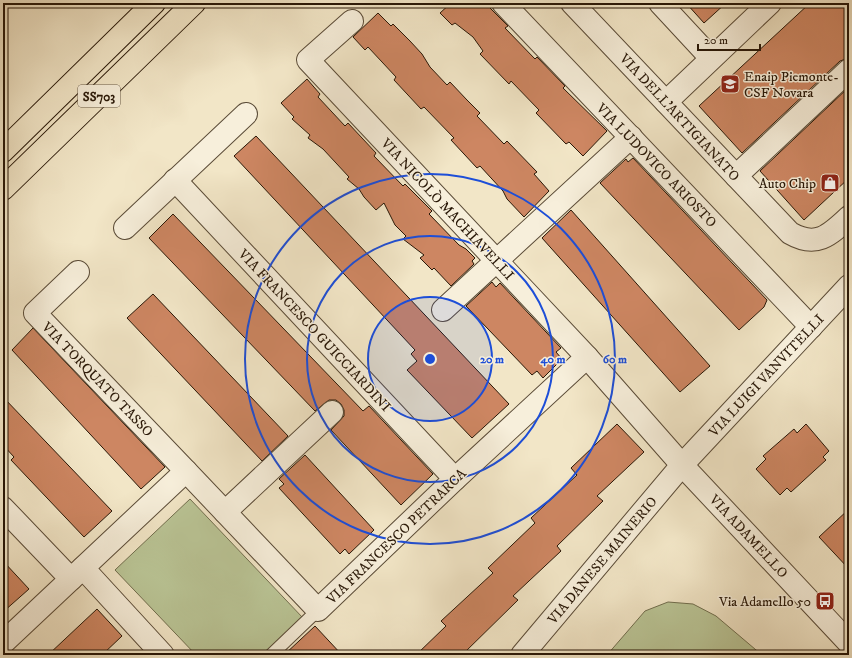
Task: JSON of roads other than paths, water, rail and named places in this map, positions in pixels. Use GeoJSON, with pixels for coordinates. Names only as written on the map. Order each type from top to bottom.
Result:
{"type":"FeatureCollection","features":[{"type":"Feature","properties":{"kind":"highway","name":"SS703"},"geometry":{"type":"LineString","coordinates":[[3,151],[154,3]]}},
{"type":"Feature","properties":{"kind":"highway","name":"SS703"},"geometry":{"type":"LineString","coordinates":[[3,189],[194,3]]}},
{"type":"Feature","properties":{"kind":"street","name":"VIA LUDOVICO ARIOSTO"},"geometry":{"type":"LineString","coordinates":[[503,3],[811,327]]}},
{"type":"Feature","properties":{"kind":"street","name":"VIA DELL'ARTIGIANATO"},"geometry":{"type":"LineString","coordinates":[[572,3],[790,233],[803,240],[820,239],[836,230],[849,217]]}},
{"type":"Feature","properties":{"kind":"street"},"geometry":{"type":"LineString","coordinates":[[660,3],[711,58]]}},
{"type":"Feature","properties":{"kind":"street"},"geometry":{"type":"LineString","coordinates":[[666,102],[770,3]]}},
{"type":"Feature","properties":{"kind":"street","name":"VIA NICOLÒ MACHIAVELLI"},"geometry":{"type":"LineString","coordinates":[[352,21],[308,60],[588,357]]}},
{"type":"Feature","properties":{"kind":"street"},"geometry":{"type":"LineString","coordinates":[[736,176],[849,70]]}},
{"type":"Feature","properties":{"kind":"street"},"geometry":{"type":"LineString","coordinates":[[125,228],[246,114]]}},
{"type":"Feature","properties":{"kind":"street"},"geometry":{"type":"LineString","coordinates":[[443,310],[631,137]]}},
{"type":"Feature","properties":{"kind":"street","name":"VIA FRANCESCO GUICCIARDINI"},"geometry":{"type":"LineString","coordinates":[[175,180],[455,479]]}},
{"type":"Feature","properties":{"kind":"street","name":"VIA TORQUATO TASSO"},"geometry":{"type":"LineString","coordinates":[[78,272],[35,313],[186,471]]}},
{"type":"Feature","properties":{"kind":"street","name":"VIA LUIGI VANVITELLI"},"geometry":{"type":"LineString","coordinates":[[682,465],[849,286]]}},
{"type":"Feature","properties":{"kind":"street"},"geometry":{"type":"LineString","coordinates":[[588,357],[682,465]]}},
{"type":"Feature","properties":{"kind":"street","name":"VIA FRANCESCO PETRARCA"},"geometry":{"type":"LineString","coordinates":[[186,471],[318,610],[455,479],[588,357]]}},
{"type":"Feature","properties":{"kind":"street"},"geometry":{"type":"LineString","coordinates":[[225,512],[332,412]]}},
{"type":"Feature","properties":{"kind":"street","name":"VIA ADAMELLO"},"geometry":{"type":"LineString","coordinates":[[682,465],[849,643]]}},
{"type":"Feature","properties":{"kind":"street","name":"VIA DANESE MAINERIO"},"geometry":{"type":"LineString","coordinates":[[522,655],[682,465]]}},
{"type":"Feature","properties":{"kind":"street"},"geometry":{"type":"LineString","coordinates":[[3,643],[186,471]]}},
{"type":"Feature","properties":{"kind":"street"},"geometry":{"type":"LineString","coordinates":[[3,508],[164,655]]}},
{"type":"Feature","properties":{"kind":"lane"},"geometry":{"type":"LineString","coordinates":[[271,655],[318,610]]}},
{"type":"Feature","properties":{"kind":"place","name":"Enaip Piemonte- CSF Novara"},"geometry":{"type":"Point","coordinates":[730,84]}},
{"type":"Feature","properties":{"kind":"place","name":"Auto Chip"},"geometry":{"type":"Point","coordinates":[830,183]}},
{"type":"Feature","properties":{"kind":"place","name":"Via Adamello 50"},"geometry":{"type":"Point","coordinates":[825,601]}}]}
